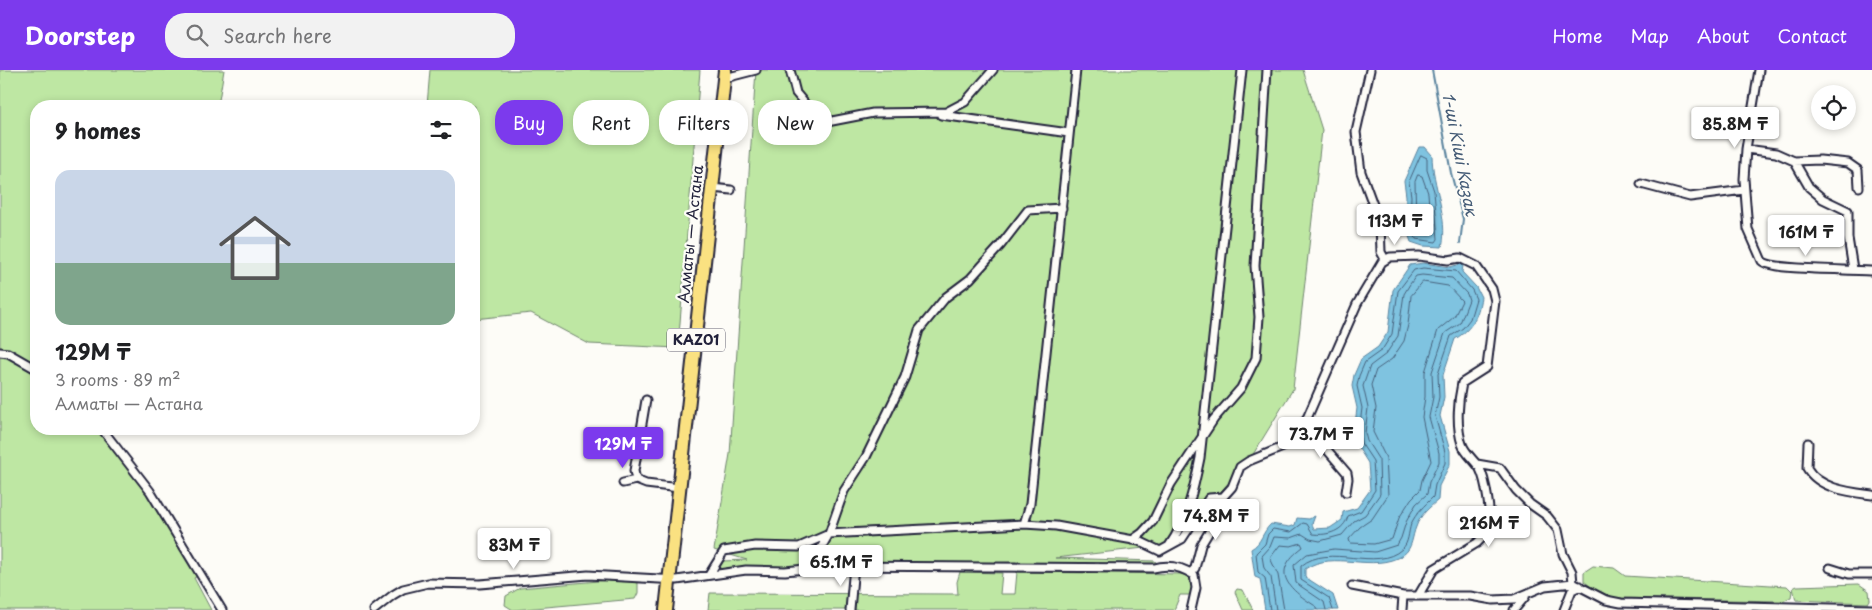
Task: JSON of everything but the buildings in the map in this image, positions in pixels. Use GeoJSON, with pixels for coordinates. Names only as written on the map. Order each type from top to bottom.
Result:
{"type":"FeatureCollection","features":[{"type":"Feature","properties":{"kind":"highway","name":"Алматы — Астана"},"geometry":{"type":"LineString","coordinates":[[666,610],[725,74]]}},
{"type":"Feature","properties":{"kind":"street"},"geometry":{"type":"LineString","coordinates":[[725,74],[756,70]]}},
{"type":"Feature","properties":{"kind":"street"},"geometry":{"type":"LineString","coordinates":[[790,70],[793,75],[796,93],[811,111],[823,120],[843,120],[880,112],[936,114],[1069,133]]}},
{"type":"Feature","properties":{"kind":"street"},"geometry":{"type":"LineString","coordinates":[[936,114],[954,110],[965,102],[993,70]]}},
{"type":"Feature","properties":{"kind":"street"},"geometry":{"type":"LineString","coordinates":[[1024,524],[1030,504],[1076,70]]}},
{"type":"Feature","properties":{"kind":"street"},"geometry":{"type":"LineString","coordinates":[[1169,546],[1176,536],[1191,497],[1200,458],[1242,92],[1242,70]]}},
{"type":"Feature","properties":{"kind":"street"},"geometry":{"type":"LineString","coordinates":[[1132,540],[1142,533],[1153,521],[1172,484],[1203,435],[1241,388],[1256,358],[1259,317],[1255,266],[1267,70]]}},
{"type":"Feature","properties":{"kind":"street"},"geometry":{"type":"LineString","coordinates":[[1370,70],[1356,132],[1361,172],[1380,224],[1381,252],[1385,259]]}},
{"type":"Feature","properties":{"kind":"street"},"geometry":{"type":"LineString","coordinates":[[1760,70],[1746,149],[1744,190],[1748,229],[1762,262],[1766,265],[1789,268],[1872,270]]}},
{"type":"Feature","properties":{"kind":"street"},"geometry":{"type":"LineString","coordinates":[[1746,149],[1776,153],[1794,161],[1837,162],[1855,166],[1860,176],[1859,187]]}},
{"type":"Feature","properties":{"kind":"street"},"geometry":{"type":"LineString","coordinates":[[1794,161],[1809,187],[1824,199],[1848,211],[1848,238],[1854,269]]}},
{"type":"Feature","properties":{"kind":"street"},"geometry":{"type":"LineString","coordinates":[[1641,184],[1690,197],[1744,190]]}},
{"type":"Feature","properties":{"kind":"street"},"geometry":{"type":"LineString","coordinates":[[713,188],[731,190]]}},
{"type":"Feature","properties":{"kind":"street"},"geometry":{"type":"LineString","coordinates":[[806,568],[813,562],[829,534],[844,491],[866,457],[904,377],[919,330],[946,297],[970,279],[1028,210],[1062,208]]}},
{"type":"Feature","properties":{"kind":"street"},"geometry":{"type":"LineString","coordinates":[[1190,573],[1196,568],[1201,545],[1212,527],[1216,510],[1223,497],[1232,487],[1240,467],[1249,461],[1283,447],[1294,431],[1304,423],[1320,392],[1336,350],[1357,304],[1385,259],[1404,256],[1448,260],[1464,258],[1476,266],[1492,289],[1494,308],[1487,367],[1462,383],[1460,400],[1462,442],[1466,452],[1477,464],[1483,469],[1500,468],[1522,497],[1550,518],[1558,530],[1563,554],[1577,585]]}},
{"type":"Feature","properties":{"kind":"street"},"geometry":{"type":"LineString","coordinates":[[0,352],[8,352],[30,365]]}},
{"type":"Feature","properties":{"kind":"street"},"geometry":{"type":"LineString","coordinates":[[636,480],[634,471],[646,400]]}},
{"type":"Feature","properties":{"kind":"street"},"geometry":{"type":"LineString","coordinates":[[1304,423],[1347,474],[1346,492]]}},
{"type":"Feature","properties":{"kind":"street"},"geometry":{"type":"LineString","coordinates":[[107,435],[150,491],[222,610]]}},
{"type":"Feature","properties":{"kind":"street"},"geometry":{"type":"LineString","coordinates":[[1808,443],[1807,468],[1818,480],[1844,490],[1872,495]]}},
{"type":"Feature","properties":{"kind":"street"},"geometry":{"type":"LineString","coordinates":[[1418,596],[1434,569],[1477,543],[1490,530],[1483,469]]}},
{"type":"Feature","properties":{"kind":"street"},"geometry":{"type":"LineString","coordinates":[[623,483],[636,480],[646,484],[679,488]]}},
{"type":"Feature","properties":{"kind":"street"},"geometry":{"type":"LineString","coordinates":[[1160,551],[1182,539],[1209,498],[1223,497]]}},
{"type":"Feature","properties":{"kind":"street"},"geometry":{"type":"LineString","coordinates":[[709,575],[724,551],[755,546],[799,547],[829,534],[1024,524],[1056,526],[1132,540],[1160,551]]}},
{"type":"Feature","properties":{"kind":"street"},"geometry":{"type":"LineString","coordinates":[[1160,551],[1162,564]]}},
{"type":"Feature","properties":{"kind":"street"},"geometry":{"type":"LineString","coordinates":[[374,610],[392,595],[403,589],[428,583],[480,584],[588,575],[669,580],[709,575],[854,566],[1154,568],[1162,564],[1194,576],[1196,583],[1190,610]]}},
{"type":"Feature","properties":{"kind":"street"},"geometry":{"type":"LineString","coordinates":[[850,610],[854,566]]}},
{"type":"Feature","properties":{"kind":"street"},"geometry":{"type":"LineString","coordinates":[[1830,568],[1850,574],[1872,574]]}},
{"type":"Feature","properties":{"kind":"street"},"geometry":{"type":"LineString","coordinates":[[1564,610],[1570,592],[1577,585]]}},
{"type":"Feature","properties":{"kind":"street"},"geometry":{"type":"LineString","coordinates":[[1352,586],[1403,596],[1470,596],[1493,600],[1514,599],[1544,586],[1577,585],[1606,600],[1627,604],[1872,609]]}},
{"type":"Feature","properties":{"kind":"street"},"geometry":{"type":"LineString","coordinates":[[1514,610],[1526,595]]}},
{"type":"Feature","properties":{"kind":"street"},"geometry":{"type":"LineString","coordinates":[[1402,610],[1403,596]]}},
{"type":"Feature","properties":{"kind":"green space"},"geometry":{"type":"Polygon","coordinates":[[[0,70],[224,70],[219,100],[30,100],[30,435],[108,435],[144,481],[201,574],[194,578],[211,610],[0,610],[0,70]]]}},
{"type":"Feature","properties":{"kind":"green space"},"geometry":{"type":"Polygon","coordinates":[[[430,70],[700,70],[698,100],[659,100],[659,145],[694,145],[678,348],[589,344],[531,313],[480,318],[480,100],[428,100],[430,70]]]}},
{"type":"Feature","properties":{"kind":"green space"},"geometry":{"type":"Polygon","coordinates":[[[756,70],[1303,70],[1322,130],[1293,389],[1249,461],[1171,545],[1055,558],[1155,561],[1158,566],[1018,565],[1016,562],[854,566],[785,571],[770,567],[713,575],[722,561],[747,560],[714,550],[730,454],[756,70]]]}},
{"type":"Feature","properties":{"kind":"green space"},"geometry":{"type":"Polygon","coordinates":[[[1593,566],[1614,568],[1625,576],[1787,586],[1792,591],[1791,597],[1783,601],[1614,598],[1599,594],[1584,581],[1584,572],[1593,566]]]}},
{"type":"Feature","properties":{"kind":"green space"},"geometry":{"type":"Polygon","coordinates":[[[960,572],[1002,573],[1000,594],[1015,594],[1017,572],[1185,574],[1193,578],[1193,595],[1180,595],[1174,610],[708,610],[710,593],[958,594],[957,582],[960,572]]]}},
{"type":"Feature","properties":{"kind":"green space"},"geometry":{"type":"Polygon","coordinates":[[[630,580],[638,583],[638,593],[635,599],[513,610],[505,605],[506,596],[520,588],[630,580]]]}},
{"type":"Feature","properties":{"kind":"green space"},"geometry":{"type":"Polygon","coordinates":[[[1859,584],[1869,591],[1870,600],[1868,603],[1796,600],[1793,588],[1797,586],[1859,584]]]}},
{"type":"Feature","properties":{"kind":"green space"},"geometry":{"type":"Polygon","coordinates":[[[1237,589],[1243,590],[1253,610],[1243,610],[1235,592],[1237,589]]]}},
{"type":"Feature","properties":{"kind":"water"},"geometry":{"type":"Polygon","coordinates":[[[1419,147],[1425,147],[1432,155],[1442,213],[1444,236],[1442,247],[1423,246],[1411,242],[1405,225],[1406,196],[1404,181],[1419,147]]]}},
{"type":"Feature","properties":{"kind":"water"},"geometry":{"type":"Polygon","coordinates":[[[1423,263],[1450,267],[1461,264],[1463,266],[1462,272],[1476,287],[1481,297],[1478,311],[1470,327],[1455,339],[1443,375],[1444,397],[1440,416],[1450,451],[1450,464],[1439,486],[1438,500],[1420,519],[1410,545],[1403,555],[1379,562],[1328,561],[1316,563],[1305,569],[1305,577],[1333,595],[1338,610],[1265,610],[1260,579],[1255,577],[1251,549],[1258,544],[1268,527],[1271,524],[1290,527],[1295,525],[1297,518],[1309,519],[1315,516],[1312,524],[1314,529],[1330,528],[1342,520],[1343,512],[1357,508],[1370,490],[1368,463],[1356,444],[1354,432],[1357,408],[1352,386],[1354,375],[1361,359],[1378,347],[1388,332],[1393,290],[1410,265],[1423,263]]]}},
{"type":"Feature","properties":{"kind":"waterway","name":"1-ші Кіші Казак"},"geometry":{"type":"LineString","coordinates":[[1432,70],[1451,173],[1463,219],[1460,243]]}}]}
